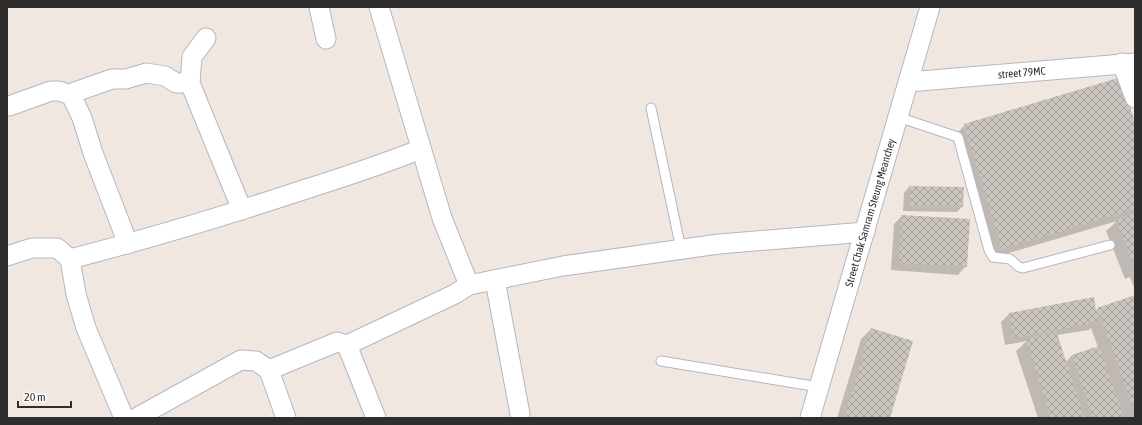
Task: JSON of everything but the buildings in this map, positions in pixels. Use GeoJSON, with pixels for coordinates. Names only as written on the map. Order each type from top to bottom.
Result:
{"type":"FeatureCollection","features":[{"type":"Feature","properties":{"kind":"street"},"geometry":{"type":"LineString","coordinates":[[319,7],[326,39]]}},
{"type":"Feature","properties":{"kind":"street"},"geometry":{"type":"LineString","coordinates":[[379,7],[442,218],[468,285]]}},
{"type":"Feature","properties":{"kind":"street","name":"Street Chak Samram Steung Meanchey"},"geometry":{"type":"LineString","coordinates":[[810,418],[930,7]]}},
{"type":"Feature","properties":{"kind":"street"},"geometry":{"type":"LineString","coordinates":[[206,38],[192,57],[190,83],[242,210]]}},
{"type":"Feature","properties":{"kind":"street"},"geometry":{"type":"LineString","coordinates":[[1128,63],[1135,98]]}},
{"type":"Feature","properties":{"kind":"street","name":"street 79MC"},"geometry":{"type":"LineString","coordinates":[[908,82],[1128,63]]}},
{"type":"Feature","properties":{"kind":"street"},"geometry":{"type":"LineString","coordinates":[[71,95],[74,92],[112,79],[126,79],[146,73],[164,76],[176,83],[190,83]]}},
{"type":"Feature","properties":{"kind":"street"},"geometry":{"type":"LineString","coordinates":[[9,106],[51,91],[59,91],[71,95],[82,118],[128,244]]}},
{"type":"Feature","properties":{"kind":"street"},"geometry":{"type":"LineString","coordinates":[[70,259],[128,244],[242,210],[383,164],[421,149]]}},
{"type":"Feature","properties":{"kind":"street"},"geometry":{"type":"LineString","coordinates":[[269,370],[337,342],[347,345],[455,294],[468,285],[563,266],[681,249],[761,240],[864,232]]}},
{"type":"Feature","properties":{"kind":"street"},"geometry":{"type":"LineString","coordinates":[[7,256],[32,248],[57,248],[70,259],[76,294],[86,328],[124,418]]}},
{"type":"Feature","properties":{"kind":"street"},"geometry":{"type":"LineString","coordinates":[[495,280],[520,414]]}},
{"type":"Feature","properties":{"kind":"street"},"geometry":{"type":"LineString","coordinates":[[347,345],[376,418]]}},
{"type":"Feature","properties":{"kind":"street"},"geometry":{"type":"LineString","coordinates":[[136,418],[241,360],[256,361],[269,370],[286,418]]}},
{"type":"Feature","properties":{"kind":"lane"},"geometry":{"type":"LineString","coordinates":[[651,108],[681,249]]}},
{"type":"Feature","properties":{"kind":"lane"},"geometry":{"type":"LineString","coordinates":[[898,117],[958,137],[992,257],[1010,259],[1019,267],[1023,268],[1110,245]]}},
{"type":"Feature","properties":{"kind":"lane"},"geometry":{"type":"LineString","coordinates":[[661,361],[819,387]]}}]}
